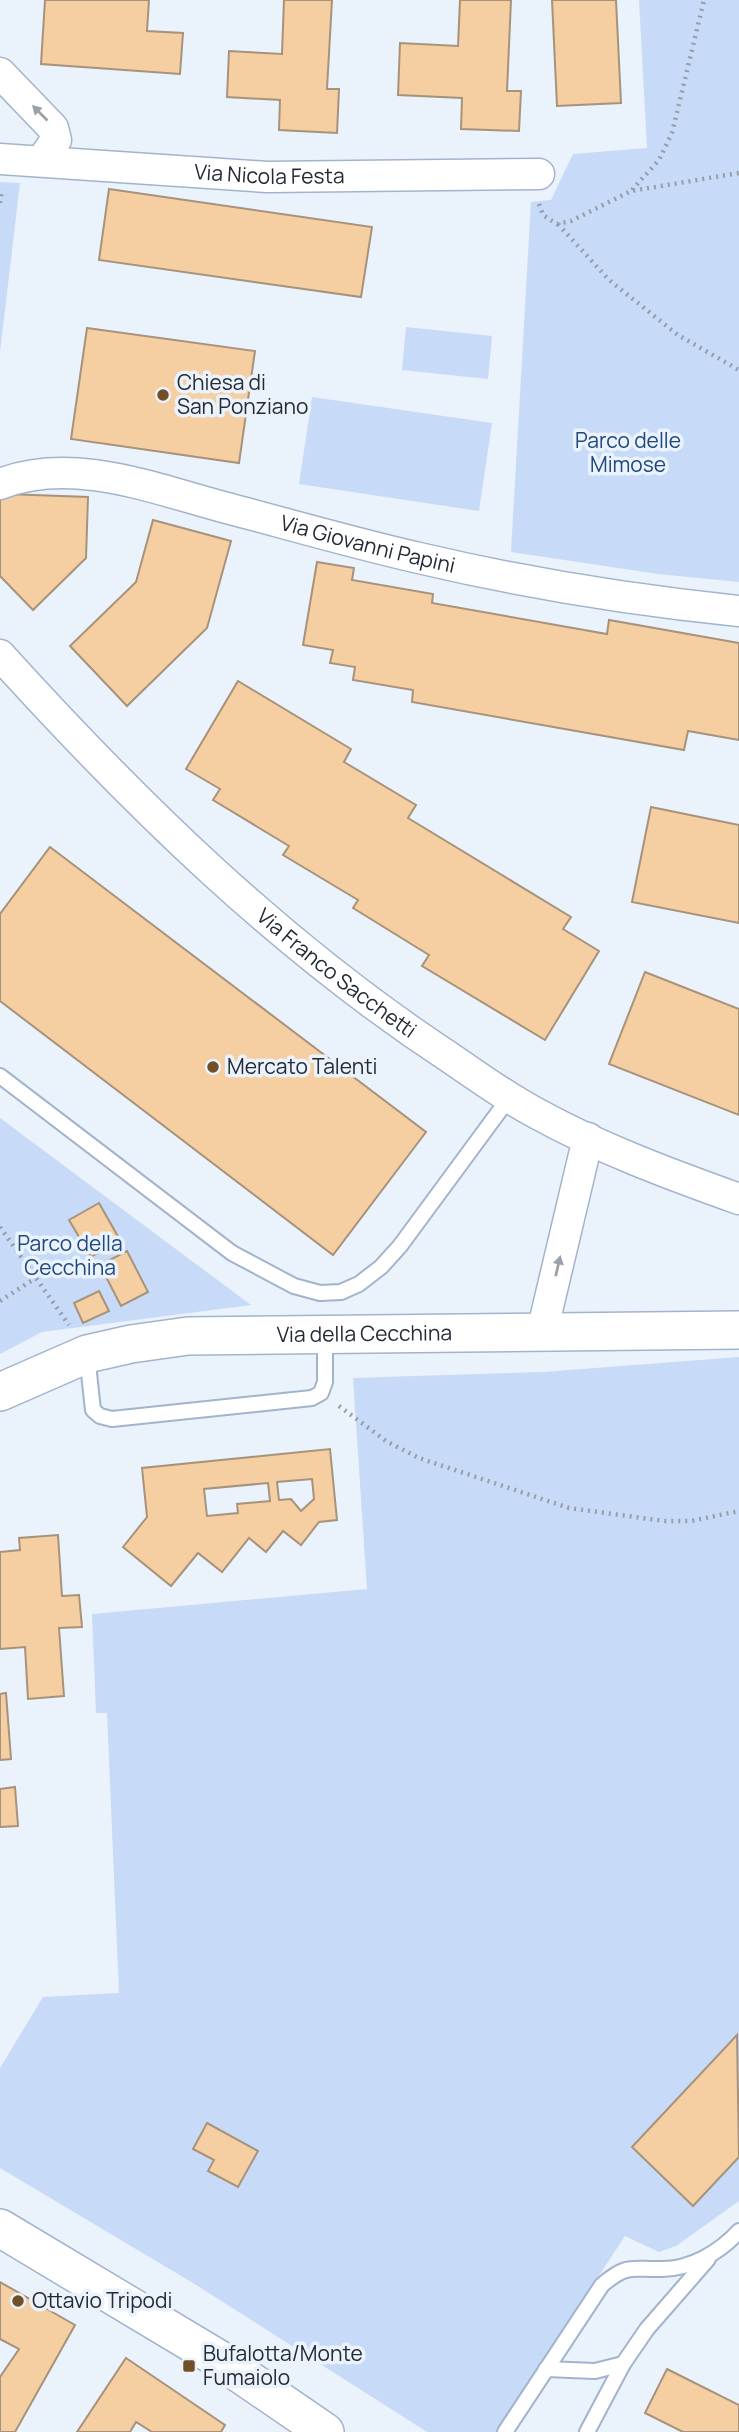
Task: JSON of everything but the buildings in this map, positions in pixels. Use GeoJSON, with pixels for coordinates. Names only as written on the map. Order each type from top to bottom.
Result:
{"type":"FeatureCollection","features":[{"type":"Feature","properties":{"kind":"street"},"geometry":{"type":"LineString","coordinates":[[0,73],[53,128],[56,140],[42,160]]}},
{"type":"Feature","properties":{"kind":"street","name":"Via Nicola Festa"},"geometry":{"type":"LineString","coordinates":[[0,159],[267,177],[539,174]]}},
{"type":"Feature","properties":{"kind":"street","name":"Via Giovanni Papini"},"geometry":{"type":"LineString","coordinates":[[0,484],[32,475],[55,473],[112,478],[417,558],[525,582],[635,600],[739,611]]}},
{"type":"Feature","properties":{"kind":"street","name":"Via Franco Sacchetti"},"geometry":{"type":"LineString","coordinates":[[0,655],[201,863],[249,906],[401,1025],[509,1098],[657,1170],[739,1199]]}},
{"type":"Feature","properties":{"kind":"street"},"geometry":{"type":"LineString","coordinates":[[542,1332],[588,1138]]}},
{"type":"Feature","properties":{"kind":"street","name":"Via della Cecchina"},"geometry":{"type":"LineString","coordinates":[[0,1392],[80,1341],[131,1344],[188,1336],[739,1330]]}},
{"type":"Feature","properties":{"kind":"street"},"geometry":{"type":"LineString","coordinates":[[0,2228],[184,2338],[325,2432]]}},
{"type":"Feature","properties":{"kind":"lane"},"geometry":{"type":"LineString","coordinates":[[0,1076],[232,1253],[294,1286],[320,1293],[341,1292],[359,1284],[381,1267],[400,1246],[509,1098]]}},
{"type":"Feature","properties":{"kind":"lane"},"geometry":{"type":"LineString","coordinates":[[80,1341],[93,1410],[100,1416],[112,1419],[312,1398],[321,1393],[325,1382],[325,1334]]}},
{"type":"Feature","properties":{"kind":"lane"},"geometry":{"type":"LineString","coordinates":[[588,2432],[622,2364],[647,2329],[716,2250],[739,2231]]}},
{"type":"Feature","properties":{"kind":"lane"},"geometry":{"type":"LineString","coordinates":[[505,2432],[602,2285],[619,2270],[664,2269],[690,2265],[716,2250]]}},
{"type":"Feature","properties":{"kind":"lane"},"geometry":{"type":"LineString","coordinates":[[546,2369],[594,2371],[622,2364]]}},
{"type":"Feature","properties":{"kind":"path"},"geometry":{"type":"LineString","coordinates":[[631,191],[659,160],[672,133],[704,0]]}},
{"type":"Feature","properties":{"kind":"path"},"geometry":{"type":"LineString","coordinates":[[557,224],[571,221],[631,191],[739,173]]}},
{"type":"Feature","properties":{"kind":"path"},"geometry":{"type":"LineString","coordinates":[[539,174],[535,192],[543,215],[557,224],[609,280],[678,335],[739,369]]}},
{"type":"Feature","properties":{"kind":"path"},"geometry":{"type":"LineString","coordinates":[[0,1227],[80,1341]]}},
{"type":"Feature","properties":{"kind":"path"},"geometry":{"type":"LineString","coordinates":[[0,1301],[34,1279]]}},
{"type":"Feature","properties":{"kind":"path"},"geometry":{"type":"LineString","coordinates":[[321,1393],[386,1441],[419,1458],[569,1508],[664,1521],[691,1521],[739,1511]]}},
{"type":"Feature","properties":{"kind":"green space","name":"Parco delle Mimose"},"geometry":{"type":"Polygon","coordinates":[[[639,0],[739,0],[739,582],[658,574],[511,552],[531,202],[551,200],[573,154],[647,148],[639,0]]]}},
{"type":"Feature","properties":{"kind":"green space"},"geometry":{"type":"Polygon","coordinates":[[[0,182],[20,183],[0,352],[0,182]]]}},
{"type":"Feature","properties":{"kind":"green space"},"geometry":{"type":"Polygon","coordinates":[[[406,327],[492,336],[488,379],[402,370],[406,327]]]}},
{"type":"Feature","properties":{"kind":"green space"},"geometry":{"type":"Polygon","coordinates":[[[312,397],[492,423],[479,511],[299,484],[312,397]]]}},
{"type":"Feature","properties":{"kind":"green space","name":"Parco della Cecchina"},"geometry":{"type":"Polygon","coordinates":[[[0,1118],[251,1305],[42,1332],[0,1354],[0,1118]]]}},
{"type":"Feature","properties":{"kind":"green space"},"geometry":{"type":"Polygon","coordinates":[[[739,1357],[739,2201],[676,2246],[659,2252],[625,2236],[496,2432],[427,2432],[193,2283],[0,2168],[0,2068],[43,1997],[119,1993],[107,1713],[96,1713],[92,1614],[367,1589],[353,1378],[543,1372],[739,1357]]]}},
{"type":"Feature","properties":{"kind":"place","name":"Chiesa di San Ponziano"},"geometry":{"type":"Point","coordinates":[163,395]}},
{"type":"Feature","properties":{"kind":"place","name":"Mercato Talenti"},"geometry":{"type":"Point","coordinates":[213,1067]}},
{"type":"Feature","properties":{"kind":"place","name":"Ottavio Tripodi"},"geometry":{"type":"Point","coordinates":[18,2301]}},
{"type":"Feature","properties":{"kind":"place","name":"Bufalotta/Monte Fumaiolo"},"geometry":{"type":"Point","coordinates":[189,2366]}}]}
